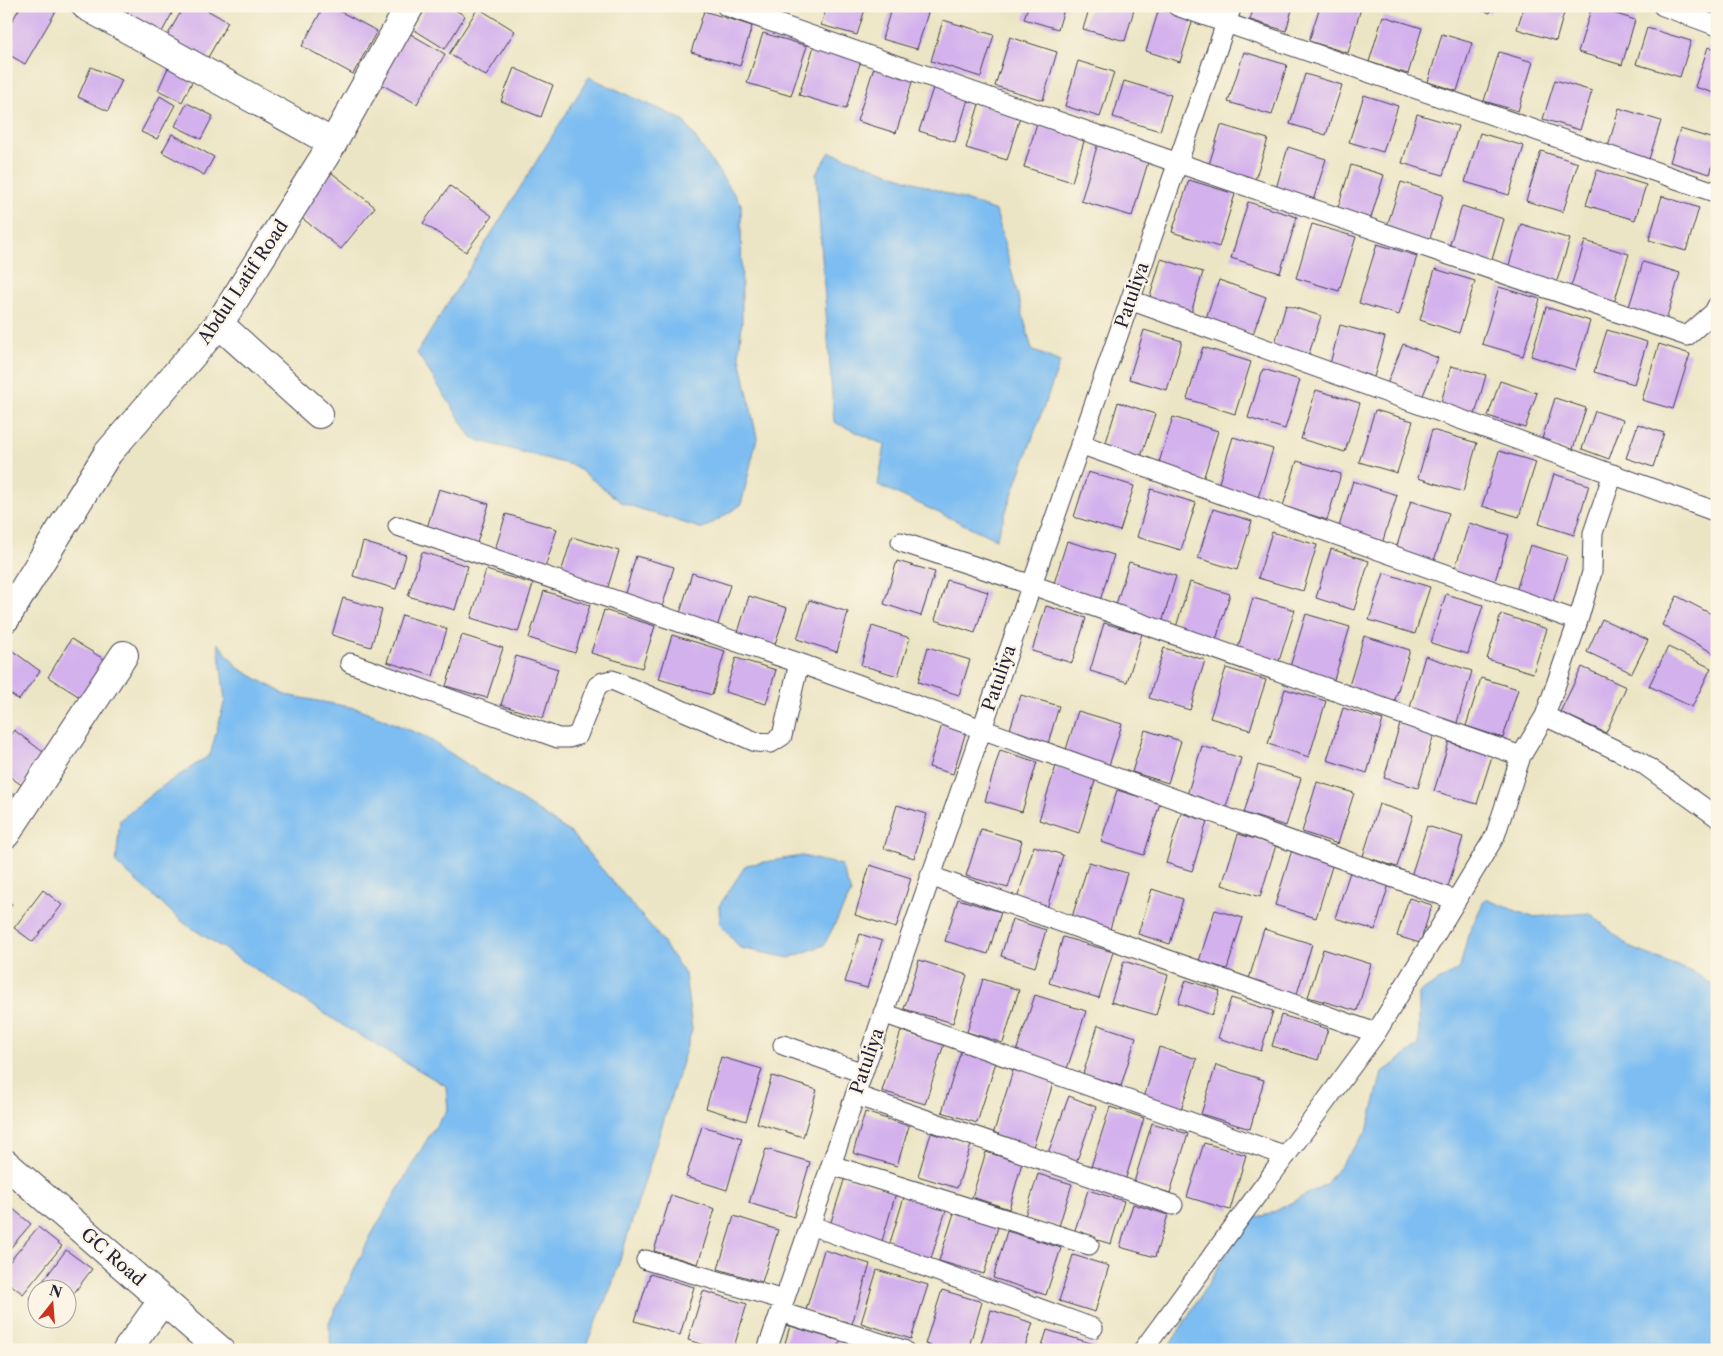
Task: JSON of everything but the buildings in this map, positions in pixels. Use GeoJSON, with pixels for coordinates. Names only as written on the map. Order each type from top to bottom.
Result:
{"type":"FeatureCollection","features":[{"type":"Feature","properties":{"kind":"street"},"geometry":{"type":"LineString","coordinates":[[86,6],[333,143]]}},
{"type":"Feature","properties":{"kind":"street","name":"Abdul Latif Road"},"geometry":{"type":"LineString","coordinates":[[6,618],[108,453],[219,324],[333,143],[410,6]]}},
{"type":"Feature","properties":{"kind":"street"},"geometry":{"type":"LineString","coordinates":[[219,324],[319,414]]}},
{"type":"Feature","properties":{"kind":"street"},"geometry":{"type":"LineString","coordinates":[[6,834],[124,655]]}},
{"type":"Feature","properties":{"kind":"street","name":"GC Road"},"geometry":{"type":"LineString","coordinates":[[9,1172],[164,1300],[220,1350]]}},
{"type":"Feature","properties":{"kind":"street"},"geometry":{"type":"LineString","coordinates":[[126,1350],[164,1300]]}},
{"type":"Feature","properties":{"kind":"lane"},"geometry":{"type":"LineString","coordinates":[[726,6],[1178,163],[1686,336],[1714,312],[1717,306]]}},
{"type":"Feature","properties":{"kind":"lane"},"geometry":{"type":"LineString","coordinates":[[1177,6],[1229,15],[1717,193]]}},
{"type":"Feature","properties":{"kind":"lane"},"geometry":{"type":"LineString","coordinates":[[1663,6],[1717,26]]}},
{"type":"Feature","properties":{"kind":"lane","name":"Patuliya"},"geometry":{"type":"LineString","coordinates":[[767,1350],[1229,15]]}},
{"type":"Feature","properties":{"kind":"lane"},"geometry":{"type":"LineString","coordinates":[[1130,300],[1717,512]]}},
{"type":"Feature","properties":{"kind":"lane"},"geometry":{"type":"LineString","coordinates":[[1080,444],[1578,621]]}},
{"type":"Feature","properties":{"kind":"lane"},"geometry":{"type":"LineString","coordinates":[[1143,1350],[1376,1033],[1495,836],[1521,756],[1544,716],[1578,621],[1592,572],[1593,533],[1613,474]]}},
{"type":"Feature","properties":{"kind":"lane"},"geometry":{"type":"LineString","coordinates":[[398,526],[799,663],[1455,900]]}},
{"type":"Feature","properties":{"kind":"lane"},"geometry":{"type":"LineString","coordinates":[[902,542],[1032,585],[1521,756]]}},
{"type":"Feature","properties":{"kind":"lane"},"geometry":{"type":"LineString","coordinates":[[350,663],[558,738],[578,735],[597,686],[612,680],[756,742],[772,743],[782,736],[799,663]]}},
{"type":"Feature","properties":{"kind":"lane"},"geometry":{"type":"LineString","coordinates":[[1544,716],[1639,762],[1717,817]]}},
{"type":"Feature","properties":{"kind":"lane"},"geometry":{"type":"LineString","coordinates":[[930,876],[1376,1033]]}},
{"type":"Feature","properties":{"kind":"lane"},"geometry":{"type":"LineString","coordinates":[[883,1014],[1286,1156]]}},
{"type":"Feature","properties":{"kind":"lane"},"geometry":{"type":"LineString","coordinates":[[783,1045],[863,1073]]}},
{"type":"Feature","properties":{"kind":"lane"},"geometry":{"type":"LineString","coordinates":[[855,1095],[1173,1205]]}},
{"type":"Feature","properties":{"kind":"lane"},"geometry":{"type":"LineString","coordinates":[[831,1165],[1089,1245]]}},
{"type":"Feature","properties":{"kind":"lane"},"geometry":{"type":"LineString","coordinates":[[810,1225],[1093,1328]]}},
{"type":"Feature","properties":{"kind":"lane"},"geometry":{"type":"LineString","coordinates":[[646,1260],[904,1350]]}},
{"type":"Feature","properties":{"kind":"water"},"geometry":{"type":"Polygon","coordinates":[[[589,77],[683,120],[741,204],[742,322],[739,353],[757,438],[741,505],[703,529],[622,503],[575,466],[473,439],[417,353],[589,77]]]}},
{"type":"Feature","properties":{"kind":"water"},"geometry":{"type":"Polygon","coordinates":[[[830,152],[996,211],[1032,350],[1060,362],[996,539],[878,485],[885,445],[834,422],[816,174],[830,152]]]}},
{"type":"Feature","properties":{"kind":"water"},"geometry":{"type":"Polygon","coordinates":[[[218,643],[238,668],[286,695],[360,709],[426,737],[571,833],[654,930],[685,974],[692,1030],[612,1285],[584,1350],[331,1349],[329,1323],[370,1237],[432,1131],[448,1110],[446,1086],[347,1028],[184,923],[116,863],[120,820],[157,790],[210,755],[225,700],[218,643]]]}},
{"type":"Feature","properties":{"kind":"water"},"geometry":{"type":"Polygon","coordinates":[[[802,856],[841,865],[851,893],[824,945],[789,958],[740,948],[720,924],[719,906],[746,865],[802,856]]]}},
{"type":"Feature","properties":{"kind":"water"},"geometry":{"type":"Polygon","coordinates":[[[1485,899],[1532,917],[1590,913],[1629,947],[1695,973],[1717,988],[1717,1350],[1167,1350],[1248,1219],[1270,1214],[1326,1184],[1367,1131],[1382,1073],[1419,1045],[1419,993],[1460,968],[1468,935],[1485,899]]]}}]}
